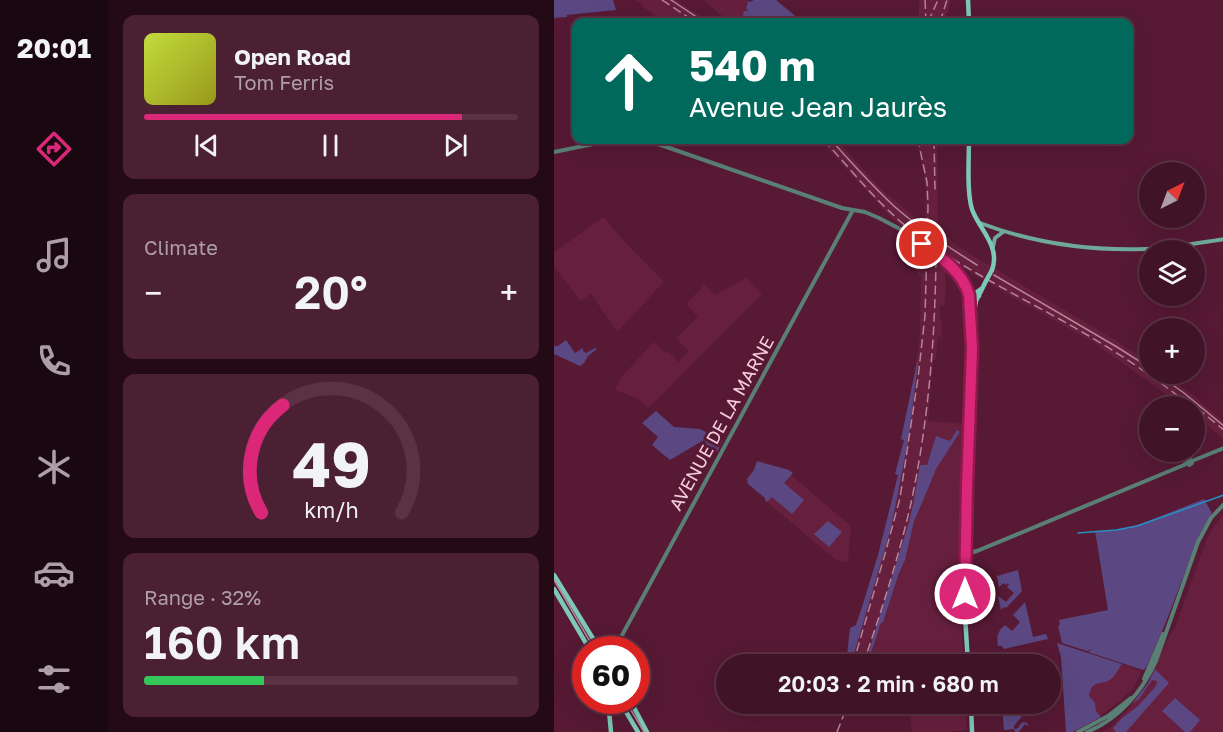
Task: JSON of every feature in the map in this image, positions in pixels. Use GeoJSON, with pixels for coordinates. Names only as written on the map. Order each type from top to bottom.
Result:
{"type":"FeatureCollection","features":[{"type":"Feature","properties":{"kind":"main road"},"geometry":{"type":"LineString","coordinates":[[968,0],[968,18]]}},
{"type":"Feature","properties":{"kind":"main road"},"geometry":{"type":"LineString","coordinates":[[969,144],[970,203],[993,248],[995,261],[974,307],[971,326]]}},
{"type":"Feature","properties":{"kind":"main road"},"geometry":{"type":"LineString","coordinates":[[980,223],[1031,239],[1100,248],[1164,248],[1223,239]]}},
{"type":"Feature","properties":{"kind":"main road"},"geometry":{"type":"LineString","coordinates":[[993,248],[995,238],[1004,231]]}},
{"type":"Feature","properties":{"kind":"main road"},"geometry":{"type":"LineString","coordinates":[[968,301],[980,292]]}},
{"type":"Feature","properties":{"kind":"main road"},"geometry":{"type":"LineString","coordinates":[[968,301],[971,361],[967,492],[961,570],[968,654]]}},
{"type":"Feature","properties":{"kind":"main road"},"geometry":{"type":"LineString","coordinates":[[968,301],[971,361]]}},
{"type":"Feature","properties":{"kind":"main road"},"geometry":{"type":"LineString","coordinates":[[554,575],[591,636]]}},
{"type":"Feature","properties":{"kind":"main road"},"geometry":{"type":"LineString","coordinates":[[554,589],[582,636]]}},
{"type":"Feature","properties":{"kind":"main road"},"geometry":{"type":"LineString","coordinates":[[610,714],[611,732]]}},
{"type":"Feature","properties":{"kind":"main road"},"geometry":{"type":"LineString","coordinates":[[627,714],[638,732]]}},
{"type":"Feature","properties":{"kind":"main road"},"geometry":{"type":"LineString","coordinates":[[637,714],[647,732]]}},
{"type":"Feature","properties":{"kind":"main road"},"geometry":{"type":"LineString","coordinates":[[971,714],[972,732]]}},
{"type":"Feature","properties":{"kind":"street"},"geometry":{"type":"LineString","coordinates":[[554,152],[593,144]]}},
{"type":"Feature","properties":{"kind":"street"},"geometry":{"type":"LineString","coordinates":[[658,144],[842,208],[870,214],[907,234],[948,263],[971,292],[980,292]]}},
{"type":"Feature","properties":{"kind":"street","name":"AVENUE DE LA MARNE"},"geometry":{"type":"LineString","coordinates":[[622,636],[853,210]]}},
{"type":"Feature","properties":{"kind":"street"},"geometry":{"type":"LineString","coordinates":[[962,280],[968,301]]}},
{"type":"Feature","properties":{"kind":"street"},"geometry":{"type":"LineString","coordinates":[[966,287],[968,301]]}},
{"type":"Feature","properties":{"kind":"street"},"geometry":{"type":"LineString","coordinates":[[964,554],[977,551],[1223,448]]}},
{"type":"Feature","properties":{"kind":"street"},"geometry":{"type":"LineString","coordinates":[[1087,732],[1105,724],[1121,711],[1142,686],[1170,620],[1204,529],[1223,504]]}},
{"type":"Feature","properties":{"kind":"street"},"geometry":{"type":"LineString","coordinates":[[1078,732],[1108,716],[1137,693]]}},
{"type":"Feature","properties":{"kind":"shaded area"},"geometry":{"type":"Polygon","coordinates":[[[554,0],[613,0],[616,10],[554,18],[554,0]]]}},
{"type":"Feature","properties":{"kind":"shaded area"},"geometry":{"type":"Polygon","coordinates":[[[636,0],[676,0],[703,18],[659,18],[636,0]]]}},
{"type":"Feature","properties":{"kind":"shaded area"},"geometry":{"type":"Polygon","coordinates":[[[706,0],[748,0],[746,9],[748,10],[744,11],[742,18],[725,18],[705,2],[706,0]]]}},
{"type":"Feature","properties":{"kind":"shaded area"},"geometry":{"type":"Polygon","coordinates":[[[776,0],[798,18],[742,18],[744,11],[748,10],[746,9],[748,1],[776,0]]]}},
{"type":"Feature","properties":{"kind":"shaded area"},"geometry":{"type":"Polygon","coordinates":[[[919,0],[951,0],[946,18],[919,18],[919,0]]]}},
{"type":"Feature","properties":{"kind":"shaded area"},"geometry":{"type":"Polygon","coordinates":[[[824,144],[841,144],[879,187],[919,221],[925,219],[926,188],[918,144],[937,144],[938,234],[942,232],[956,245],[1139,356],[1139,375],[1093,342],[941,254],[941,270],[947,270],[946,294],[945,305],[940,305],[941,337],[938,337],[936,359],[933,360],[928,421],[965,424],[958,575],[963,654],[854,654],[857,643],[850,641],[885,531],[898,475],[895,474],[904,440],[901,439],[912,392],[920,336],[921,276],[915,269],[922,266],[925,243],[902,227],[824,144]]]}},
{"type":"Feature","properties":{"kind":"shaded area"},"geometry":{"type":"Polygon","coordinates":[[[604,217],[664,282],[617,332],[591,294],[580,301],[554,266],[554,252],[604,217]]]}},
{"type":"Feature","properties":{"kind":"shaded area"},"geometry":{"type":"Polygon","coordinates":[[[746,278],[762,294],[650,407],[614,389],[621,377],[654,342],[679,362],[689,351],[676,338],[698,317],[686,304],[704,285],[715,295],[746,278]]]}},
{"type":"Feature","properties":{"kind":"shaded area"},"geometry":{"type":"Polygon","coordinates":[[[566,340],[575,353],[583,348],[586,353],[597,349],[580,366],[554,354],[554,346],[566,340]]]}},
{"type":"Feature","properties":{"kind":"shaded area"},"geometry":{"type":"Polygon","coordinates":[[[918,362],[909,436],[891,528],[854,654],[847,654],[850,628],[856,625],[878,555],[898,475],[895,474],[904,440],[901,439],[918,362]]]}},
{"type":"Feature","properties":{"kind":"shaded area"},"geometry":{"type":"Polygon","coordinates":[[[1151,384],[1177,384],[1194,396],[1168,396],[1151,384]]]}},
{"type":"Feature","properties":{"kind":"shaded area"},"geometry":{"type":"Polygon","coordinates":[[[1205,406],[1223,421],[1223,438],[1205,424],[1205,406]]]}},
{"type":"Feature","properties":{"kind":"shaded area"},"geometry":{"type":"Polygon","coordinates":[[[656,411],[674,427],[700,429],[723,441],[717,452],[708,447],[704,440],[670,460],[652,445],[658,437],[642,423],[656,411]]]}},
{"type":"Feature","properties":{"kind":"shaded area"},"geometry":{"type":"Polygon","coordinates":[[[957,430],[960,432],[936,469],[914,521],[905,560],[870,654],[868,654],[909,522],[920,465],[927,465],[936,436],[950,441],[957,430]]]}},
{"type":"Feature","properties":{"kind":"shaded area"},"geometry":{"type":"Polygon","coordinates":[[[757,461],[793,473],[784,483],[804,500],[792,514],[772,497],[767,502],[748,484],[747,479],[757,461]]]}},
{"type":"Feature","properties":{"kind":"shaded area"},"geometry":{"type":"Polygon","coordinates":[[[791,475],[851,526],[848,562],[836,560],[767,502],[791,475]]]}},
{"type":"Feature","properties":{"kind":"shaded area"},"geometry":{"type":"Polygon","coordinates":[[[1204,499],[1212,513],[1199,536],[1146,668],[1143,670],[1088,652],[1092,649],[1087,651],[1062,643],[1059,620],[1108,610],[1095,531],[1117,530],[1141,524],[1204,499]]]}},
{"type":"Feature","properties":{"kind":"shaded area"},"geometry":{"type":"Polygon","coordinates":[[[1223,514],[1223,732],[1099,732],[1108,730],[1148,683],[1175,628],[1206,541],[1223,514]]]}},
{"type":"Feature","properties":{"kind":"shaded area"},"geometry":{"type":"Polygon","coordinates":[[[828,521],[842,532],[829,547],[814,534],[828,521]]]}},
{"type":"Feature","properties":{"kind":"shaded area"},"geometry":{"type":"Polygon","coordinates":[[[1018,570],[1022,591],[1006,608],[1001,610],[998,596],[1006,602],[1014,593],[1007,587],[1008,583],[999,587],[997,576],[1018,570]]]}},
{"type":"Feature","properties":{"kind":"shaded area"},"geometry":{"type":"Polygon","coordinates":[[[1025,602],[1033,637],[1046,634],[1048,639],[1004,649],[998,646],[999,632],[1005,625],[1012,631],[1020,622],[1013,615],[1025,602]]]}},
{"type":"Feature","properties":{"kind":"shaded area"},"geometry":{"type":"Polygon","coordinates":[[[1057,643],[1122,664],[1110,680],[1095,684],[1090,691],[1089,696],[1101,717],[1073,732],[1066,732],[1060,654],[1057,643]]]}},
{"type":"Feature","properties":{"kind":"shaded area"},"geometry":{"type":"Polygon","coordinates":[[[1122,664],[1141,671],[1139,677],[1133,688],[1119,702],[1100,716],[1089,696],[1091,689],[1096,684],[1109,681],[1122,664]]]}},
{"type":"Feature","properties":{"kind":"shaded area"},"geometry":{"type":"Polygon","coordinates":[[[1155,669],[1169,683],[1126,732],[1116,732],[1113,728],[1156,686],[1157,681],[1152,680],[1139,699],[1132,704],[1148,683],[1155,669]]]}},
{"type":"Feature","properties":{"kind":"shaded area"},"geometry":{"type":"Polygon","coordinates":[[[1175,698],[1200,720],[1190,732],[1185,732],[1162,711],[1175,698]]]}},
{"type":"Feature","properties":{"kind":"shaded area"},"geometry":{"type":"Polygon","coordinates":[[[909,714],[966,714],[967,730],[912,732],[909,714]]]}},
{"type":"Feature","properties":{"kind":"shaded area"},"geometry":{"type":"Polygon","coordinates":[[[1003,714],[1023,715],[1014,729],[1004,730],[1003,714]]]}},
{"type":"Feature","properties":{"kind":"shaded area"},"geometry":{"type":"Polygon","coordinates":[[[1024,722],[1029,727],[1025,724],[1019,732],[1015,732],[1014,729],[1024,722]]]}},
{"type":"Feature","properties":{"kind":"waterway"},"geometry":{"type":"LineString","coordinates":[[1078,533],[1137,526],[1224,495]]}},
{"type":"Feature","properties":{"kind":"tram line"},"geometry":{"type":"LineString","coordinates":[[671,0],[698,18]]}},
{"type":"Feature","properties":{"kind":"tram line"},"geometry":{"type":"LineString","coordinates":[[835,144],[895,207],[934,238],[977,265]]}},
{"type":"Feature","properties":{"kind":"tram line"},"geometry":{"type":"LineString","coordinates":[[994,275],[1139,361]]}},
{"type":"Feature","properties":{"kind":"tram line"},"geometry":{"type":"LineString","coordinates":[[1171,384],[1224,426]]}},
{"type":"Feature","properties":{"kind":"tram line"},"geometry":{"type":"LineString","coordinates":[[554,580],[587,636]]}},
{"type":"Feature","properties":{"kind":"tram line"},"geometry":{"type":"LineString","coordinates":[[633,714],[644,732]]}},
{"type":"Feature","properties":{"kind":"railway"},"geometry":{"type":"LineString","coordinates":[[662,0],[689,18]]}},
{"type":"Feature","properties":{"kind":"railway"},"geometry":{"type":"LineString","coordinates":[[925,0],[926,18]]}},
{"type":"Feature","properties":{"kind":"railway"},"geometry":{"type":"LineString","coordinates":[[930,18],[938,0]]}},
{"type":"Feature","properties":{"kind":"railway"},"geometry":{"type":"LineString","coordinates":[[941,18],[947,0]]}},
{"type":"Feature","properties":{"kind":"railway"},"geometry":{"type":"LineString","coordinates":[[828,144],[879,201],[916,234],[979,275],[1102,344],[1177,396]]}},
{"type":"Feature","properties":{"kind":"railway"},"geometry":{"type":"LineString","coordinates":[[856,654],[900,498],[918,378],[925,316],[928,207],[927,182],[919,144]]}},
{"type":"Feature","properties":{"kind":"railway"},"geometry":{"type":"LineString","coordinates":[[934,144],[935,190]]}},
{"type":"Feature","properties":{"kind":"railway"},"geometry":{"type":"LineString","coordinates":[[866,654],[895,564],[917,473],[930,382],[936,259]]}},
{"type":"Feature","properties":{"kind":"railway"},"geometry":{"type":"LineString","coordinates":[[1205,415],[1224,430]]}},
{"type":"Feature","properties":{"kind":"railway"},"geometry":{"type":"LineString","coordinates":[[837,732],[844,714]]}},
{"type":"Feature","properties":{"kind":"route"},"geometry":{"type":"LineString","coordinates":[[922,244],[951,265],[960,276],[969,295],[972,349],[965,594]]}}]}
